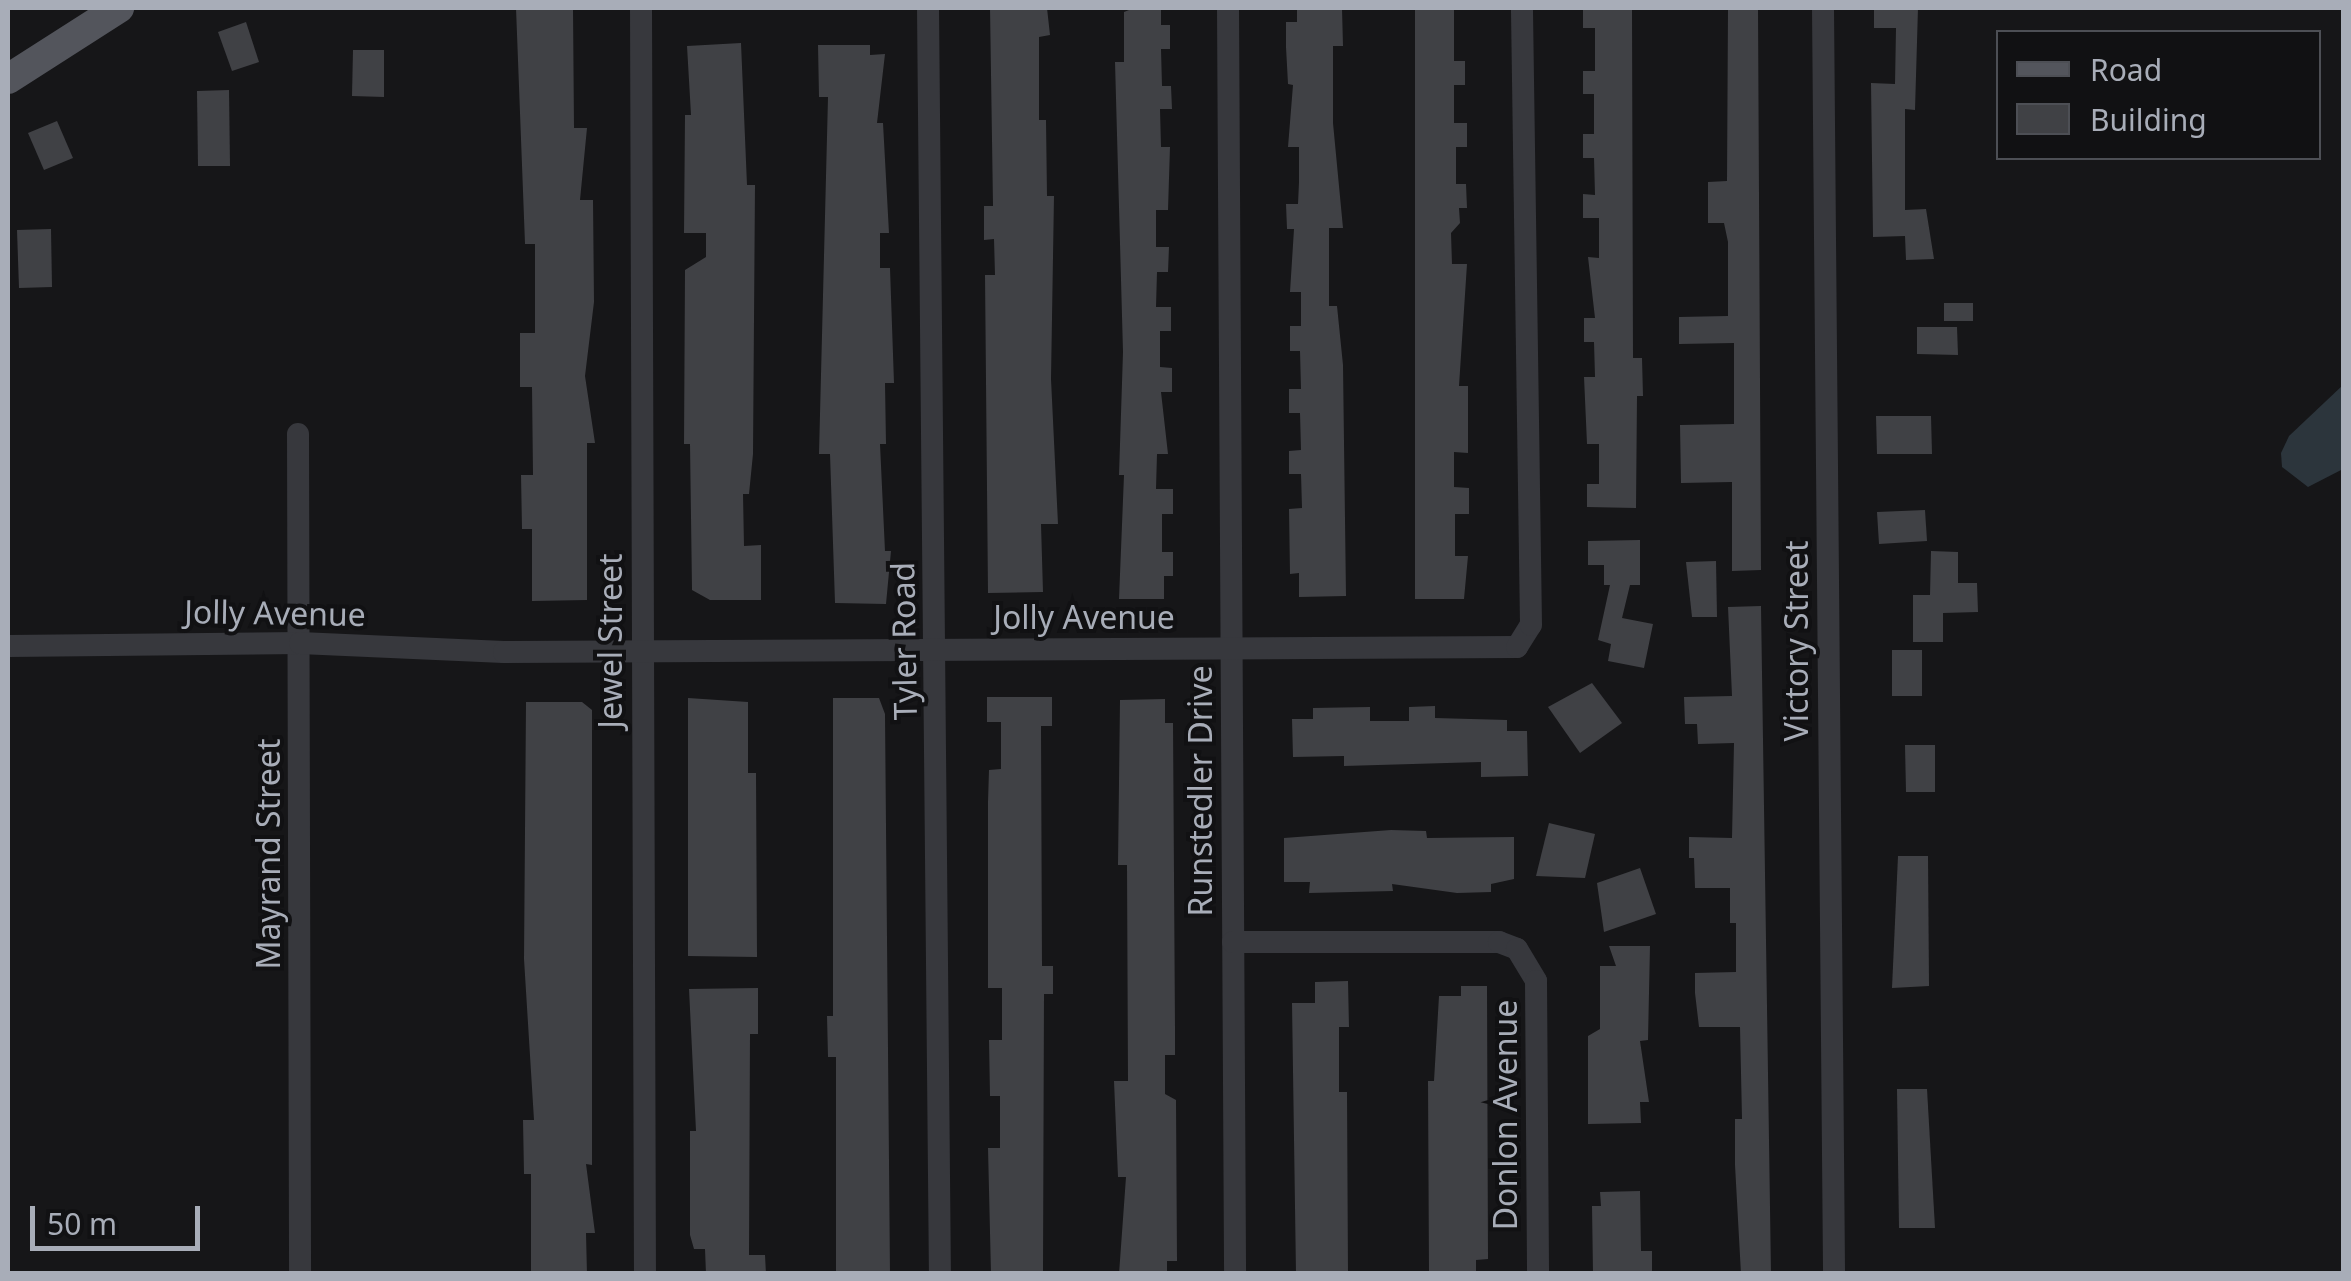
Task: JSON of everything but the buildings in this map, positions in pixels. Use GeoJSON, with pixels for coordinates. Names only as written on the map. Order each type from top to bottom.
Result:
{"type":"FeatureCollection","features":[{"type":"Feature","properties":{"kind":"main road"},"geometry":{"type":"LineString","coordinates":[[8,79],[119,8]]}},
{"type":"Feature","properties":{"kind":"street","name":"Jewel Street"},"geometry":{"type":"LineString","coordinates":[[642,8],[645,1274]]}},
{"type":"Feature","properties":{"kind":"street","name":"Tyler Road"},"geometry":{"type":"LineString","coordinates":[[928,8],[940,1274]]}},
{"type":"Feature","properties":{"kind":"street","name":"Runstedler Drive"},"geometry":{"type":"LineString","coordinates":[[1228,8],[1235,1274]]}},
{"type":"Feature","properties":{"kind":"street","name":"Jolly Avenue"},"geometry":{"type":"LineString","coordinates":[[8,646],[300,643],[643,652],[1516,647],[1531,626],[1522,8]]}},
{"type":"Feature","properties":{"kind":"street","name":"Victory Street"},"geometry":{"type":"LineString","coordinates":[[1823,8],[1834,1274]]}},
{"type":"Feature","properties":{"kind":"street","name":"Mayrand Street"},"geometry":{"type":"LineString","coordinates":[[298,434],[300,1274]]}},
{"type":"Feature","properties":{"kind":"street","name":"Donlon Avenue"},"geometry":{"type":"LineString","coordinates":[[1233,942],[1498,942],[1517,948],[1536,982],[1538,1274]]}},
{"type":"Feature","properties":{"kind":"shaded area"},"geometry":{"type":"Polygon","coordinates":[[[2343,385],[2343,469],[2308,487],[2282,467],[2281,453],[2289,436],[2343,385]]]}}]}
